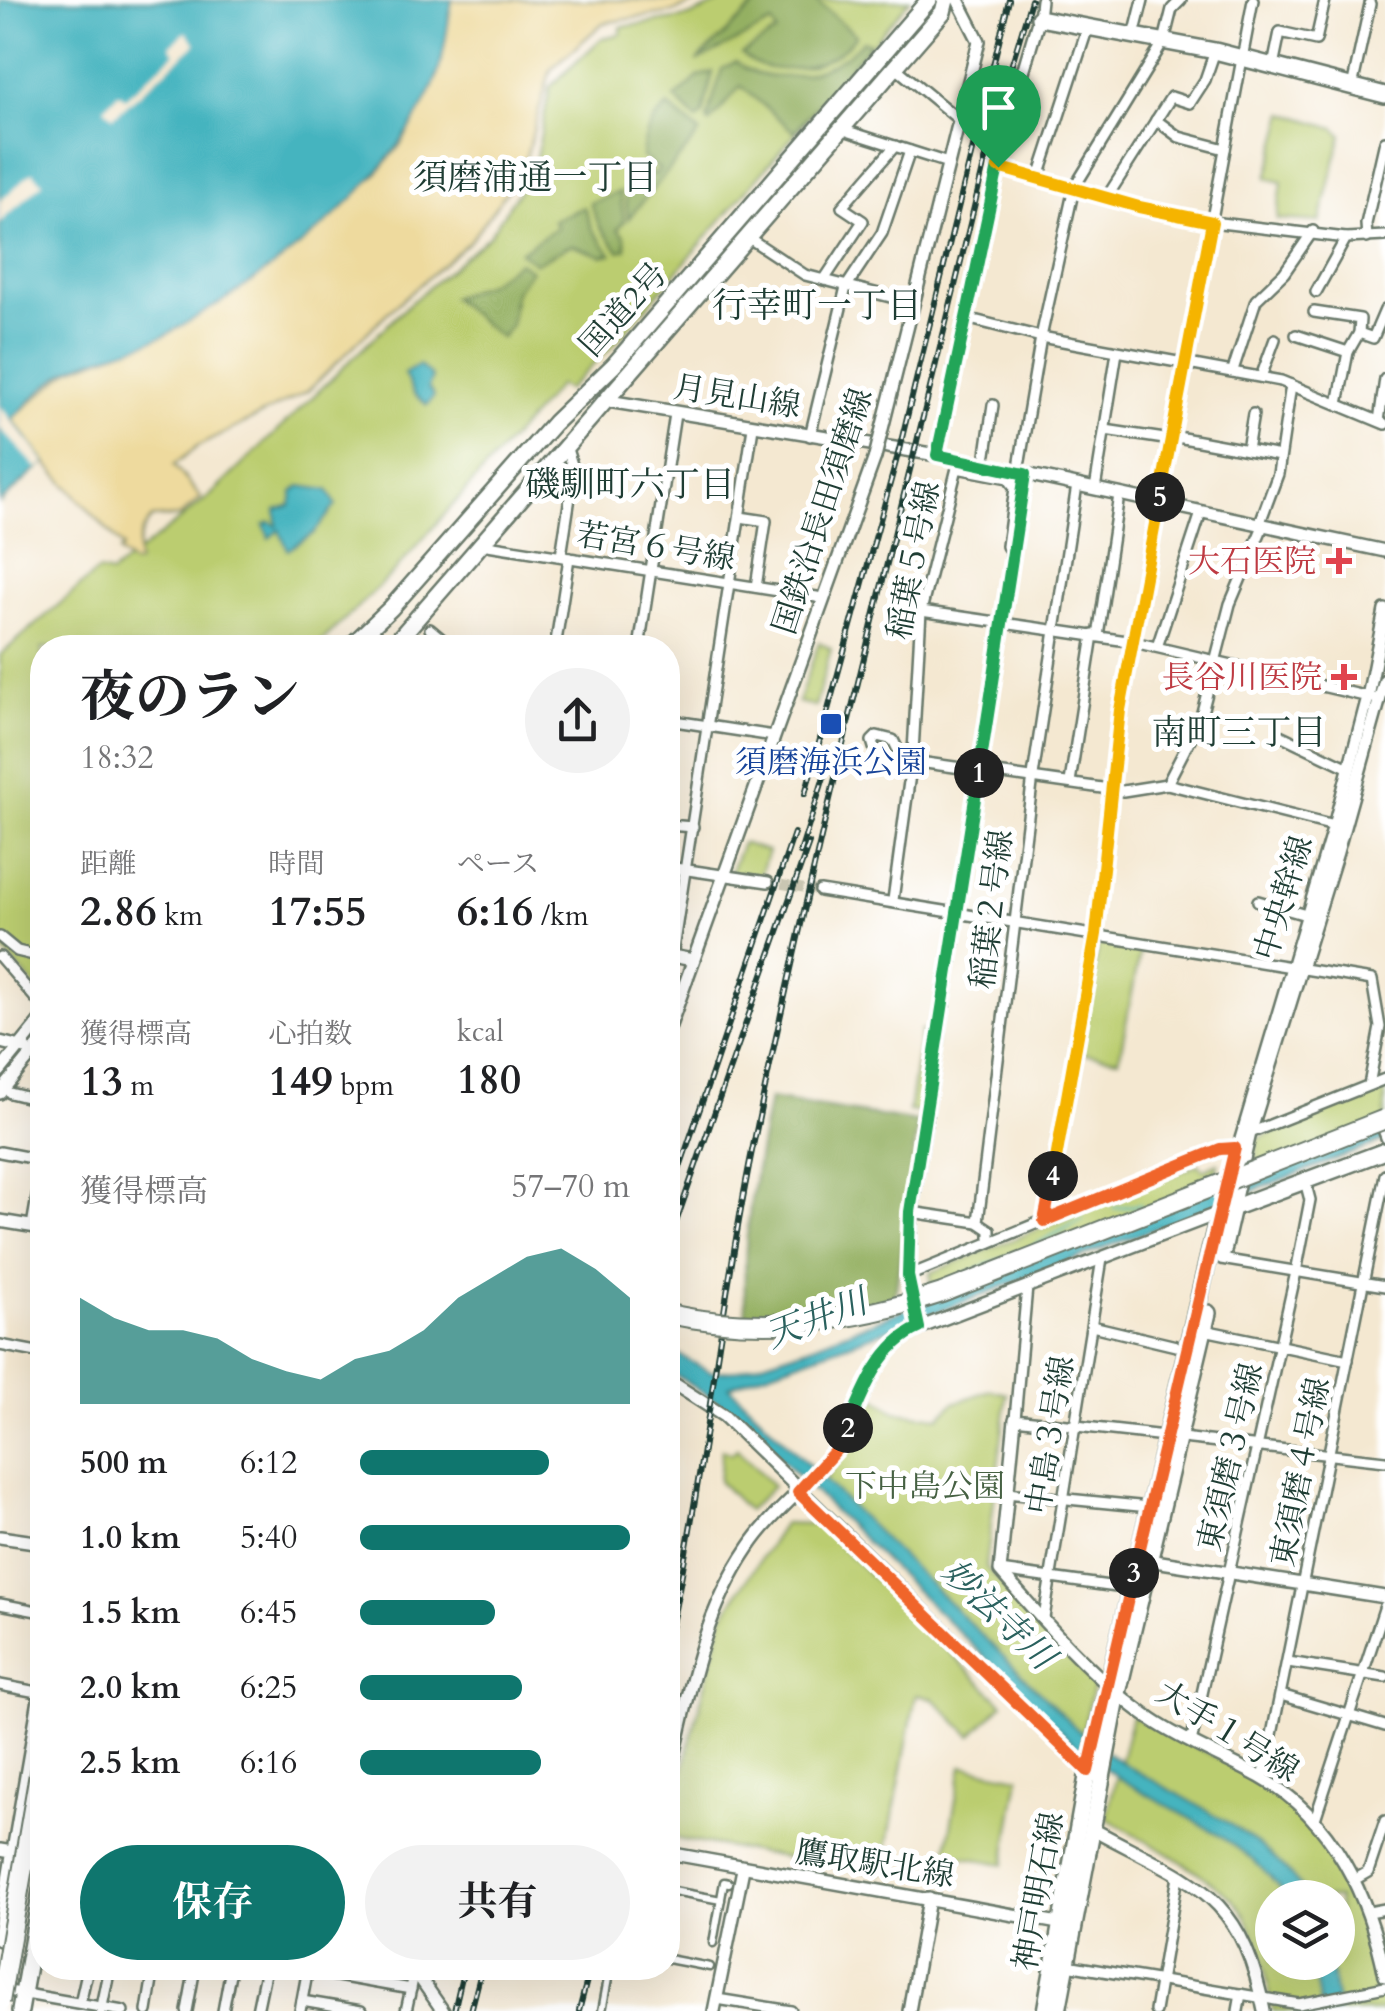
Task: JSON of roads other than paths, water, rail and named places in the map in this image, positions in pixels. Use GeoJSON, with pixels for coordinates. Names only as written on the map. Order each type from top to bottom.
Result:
{"type":"FeatureCollection","features":[{"type":"Feature","properties":{"kind":"highway"},"geometry":{"type":"LineString","coordinates":[[680,1316],[789,1326],[882,1311],[998,1271],[1383,1124]]}},
{"type":"Feature","properties":{"kind":"highway"},"geometry":{"type":"LineString","coordinates":[[680,1328],[722,1335],[787,1337],[885,1322],[1383,1124]]}},
{"type":"Feature","properties":{"kind":"highway"},"geometry":{"type":"LineString","coordinates":[[0,2002],[30,1826]]}},
{"type":"Feature","properties":{"kind":"highway"},"geometry":{"type":"LineString","coordinates":[[10,2011],[30,1891]]}},
{"type":"Feature","properties":{"kind":"main road","name":"国道2号"},"geometry":{"type":"LineString","coordinates":[[367,635],[484,502],[606,372],[929,0]]}},
{"type":"Feature","properties":{"kind":"main road","name":"国道2号"},"geometry":{"type":"LineString","coordinates":[[402,635],[844,130],[943,12],[946,0]]}},
{"type":"Feature","properties":{"kind":"main road"},"geometry":{"type":"LineString","coordinates":[[1039,18],[1215,51],[1385,95]]}},
{"type":"Feature","properties":{"kind":"main road"},"geometry":{"type":"LineString","coordinates":[[484,502],[516,476],[573,414],[588,402],[608,401],[606,372]]}},
{"type":"Feature","properties":{"kind":"main road"},"geometry":{"type":"LineString","coordinates":[[1225,1206],[1304,1181],[1382,1148]]}},
{"type":"Feature","properties":{"kind":"main road","name":"神戸明石線"},"geometry":{"type":"LineString","coordinates":[[1172,1434],[1221,1259],[1225,1206]]}},
{"type":"Feature","properties":{"kind":"main road","name":"神戸明石線"},"geometry":{"type":"LineString","coordinates":[[1058,2011],[1067,1965],[1067,1924],[1101,1742],[1225,1206]]}},
{"type":"Feature","properties":{"kind":"main road","name":"神戸明石線"},"geometry":{"type":"LineString","coordinates":[[1113,1688],[1131,1588],[1143,1559]]}},
{"type":"Feature","properties":{"kind":"main road"},"geometry":{"type":"LineString","coordinates":[[0,1938],[7,1851],[30,1747]]}},
{"type":"Feature","properties":{"kind":"main road","name":"神戸明石線"},"geometry":{"type":"LineString","coordinates":[[1045,2011],[1091,1828],[1096,1770]]}},
{"type":"Feature","properties":{"kind":"main road"},"geometry":{"type":"LineString","coordinates":[[20,2011],[30,1969]]}},
{"type":"Feature","properties":{"kind":"street","name":"国鉄沿長田須磨線"},"geometry":{"type":"LineString","coordinates":[[680,997],[875,458],[979,41],[958,0]]}},
{"type":"Feature","properties":{"kind":"street"},"geometry":{"type":"LineString","coordinates":[[937,455],[998,167],[1041,0]]}},
{"type":"Feature","properties":{"kind":"street"},"geometry":{"type":"LineString","coordinates":[[1134,36],[1143,0]]}},
{"type":"Feature","properties":{"kind":"street"},"geometry":{"type":"LineString","coordinates":[[917,1316],[908,1276],[910,1212],[1013,555],[1041,337],[1074,188],[1164,41],[1172,9],[1182,0]]}},
{"type":"Feature","properties":{"kind":"street"},"geometry":{"type":"LineString","coordinates":[[1044,1221],[1096,934],[1120,710],[1253,0]]}},
{"type":"Feature","properties":{"kind":"street"},"geometry":{"type":"LineString","coordinates":[[1273,66],[1280,32],[1316,40],[1325,0]]}},
{"type":"Feature","properties":{"kind":"street"},"geometry":{"type":"LineString","coordinates":[[1352,86],[1370,4]]}},
{"type":"Feature","properties":{"kind":"street"},"geometry":{"type":"LineString","coordinates":[[1039,177],[1087,30]]}},
{"type":"Feature","properties":{"kind":"street"},"geometry":{"type":"LineString","coordinates":[[1107,198],[1171,97],[1190,103],[1205,80],[1215,51]]}},
{"type":"Feature","properties":{"kind":"street"},"geometry":{"type":"LineString","coordinates":[[896,68],[958,120]]}},
{"type":"Feature","properties":{"kind":"street"},"geometry":{"type":"LineString","coordinates":[[1156,120],[1179,137],[1225,149]]}},
{"type":"Feature","properties":{"kind":"street"},"geometry":{"type":"LineString","coordinates":[[844,130],[948,163]]}},
{"type":"Feature","properties":{"kind":"street"},"geometry":{"type":"LineString","coordinates":[[1367,238],[1366,224],[1385,141]]}},
{"type":"Feature","properties":{"kind":"street"},"geometry":{"type":"LineString","coordinates":[[824,280],[862,221],[842,207],[894,146]]}},
{"type":"Feature","properties":{"kind":"street"},"geometry":{"type":"LineString","coordinates":[[810,436],[846,287],[882,232],[910,151]]}},
{"type":"Feature","properties":{"kind":"street"},"geometry":{"type":"LineString","coordinates":[[998,167],[1212,222],[1313,231],[1346,238],[1385,236]]}},
{"type":"Feature","properties":{"kind":"street"},"geometry":{"type":"LineString","coordinates":[[1233,370],[1256,300],[1284,273],[1313,231]]}},
{"type":"Feature","properties":{"kind":"street"},"geometry":{"type":"LineString","coordinates":[[750,238],[805,274],[902,300]]}},
{"type":"Feature","properties":{"kind":"street"},"geometry":{"type":"LineString","coordinates":[[1316,292],[1346,238]]}},
{"type":"Feature","properties":{"kind":"street"},"geometry":{"type":"LineString","coordinates":[[1359,333],[1373,338],[1385,310]]}},
{"type":"Feature","properties":{"kind":"street"},"geometry":{"type":"LineString","coordinates":[[1314,312],[1360,319],[1359,333],[1348,352],[1338,404]]}},
{"type":"Feature","properties":{"kind":"street"},"geometry":{"type":"LineString","coordinates":[[966,318],[1117,352],[1261,376],[1382,422],[1385,379]]}},
{"type":"Feature","properties":{"kind":"street"},"geometry":{"type":"LineString","coordinates":[[1296,335],[1348,352]]}},
{"type":"Feature","properties":{"kind":"street"},"geometry":{"type":"LineString","coordinates":[[1261,376],[1275,339]]}},
{"type":"Feature","properties":{"kind":"street"},"geometry":{"type":"LineString","coordinates":[[1095,490],[1117,352]]}},
{"type":"Feature","properties":{"kind":"street"},"geometry":{"type":"LineString","coordinates":[[1168,784],[1200,720],[1230,604],[1261,525],[1280,456],[1291,385]]}},
{"type":"Feature","properties":{"kind":"street","name":"月見山線"},"geometry":{"type":"LineString","coordinates":[[608,401],[1023,468],[1095,490],[1385,551]]}},
{"type":"Feature","properties":{"kind":"street"},"geometry":{"type":"LineString","coordinates":[[986,454],[993,405]]}},
{"type":"Feature","properties":{"kind":"street"},"geometry":{"type":"LineString","coordinates":[[642,635],[675,414]]}},
{"type":"Feature","properties":{"kind":"street"},"geometry":{"type":"LineString","coordinates":[[1247,450],[1254,414]]}},
{"type":"Feature","properties":{"kind":"street"},"geometry":{"type":"LineString","coordinates":[[680,907],[753,427]]}},
{"type":"Feature","properties":{"kind":"street"},"geometry":{"type":"LineString","coordinates":[[1105,430],[1280,456]]}},
{"type":"Feature","properties":{"kind":"street"},"geometry":{"type":"LineString","coordinates":[[556,635],[574,471],[567,449]]}},
{"type":"Feature","properties":{"kind":"street","name":"稲葉５号線"},"geometry":{"type":"LineString","coordinates":[[892,900],[912,760],[921,611],[957,468],[1008,478],[1015,488],[1007,546],[1013,555]]}},
{"type":"Feature","properties":{"kind":"street","name":"稲葉２号線"},"geometry":{"type":"LineString","coordinates":[[978,1222],[1033,776],[1078,485]]}},
{"type":"Feature","properties":{"kind":"street"},"geometry":{"type":"LineString","coordinates":[[1070,782],[1119,495]]}},
{"type":"Feature","properties":{"kind":"street"},"geometry":{"type":"LineString","coordinates":[[1158,648],[1200,513]]}},
{"type":"Feature","properties":{"kind":"street"},"geometry":{"type":"LineString","coordinates":[[740,518],[766,521],[756,587]]}},
{"type":"Feature","properties":{"kind":"street","name":"若宮６号線"},"geometry":{"type":"LineString","coordinates":[[481,544],[823,598]]}},
{"type":"Feature","properties":{"kind":"street","name":"中央幹線"},"geometry":{"type":"LineString","coordinates":[[1230,1184],[1250,1133],[1374,698],[1385,610]]}},
{"type":"Feature","properties":{"kind":"street"},"geometry":{"type":"LineString","coordinates":[[921,611],[1134,642],[1374,698]]}},
{"type":"Feature","properties":{"kind":"street"},"geometry":{"type":"LineString","coordinates":[[430,629],[437,635]]}},
{"type":"Feature","properties":{"kind":"street","name":"中央幹線"},"geometry":{"type":"LineString","coordinates":[[1230,1184],[1235,1148],[1296,968],[1306,915],[1349,768],[1374,698],[1385,680]]}},
{"type":"Feature","properties":{"kind":"street"},"geometry":{"type":"LineString","coordinates":[[680,722],[774,736]]}},
{"type":"Feature","properties":{"kind":"street"},"geometry":{"type":"LineString","coordinates":[[1280,734],[1349,768]]}},
{"type":"Feature","properties":{"kind":"street"},"geometry":{"type":"LineString","coordinates":[[912,760],[1112,789],[1140,790],[1168,784],[1334,826]]}},
{"type":"Feature","properties":{"kind":"street"},"geometry":{"type":"LineString","coordinates":[[680,826],[692,828]]}},
{"type":"Feature","properties":{"kind":"street"},"geometry":{"type":"LineString","coordinates":[[680,869],[768,882]]}},
{"type":"Feature","properties":{"kind":"street"},"geometry":{"type":"LineString","coordinates":[[820,891],[1372,980],[1381,1012],[1379,1044],[1369,1085]]}},
{"type":"Feature","properties":{"kind":"street"},"geometry":{"type":"LineString","coordinates":[[1258,901],[1306,915]]}},
{"type":"Feature","properties":{"kind":"street"},"geometry":{"type":"LineString","coordinates":[[0,937],[17,951],[30,954]]}},
{"type":"Feature","properties":{"kind":"street"},"geometry":{"type":"LineString","coordinates":[[0,957],[30,992]]}},
{"type":"Feature","properties":{"kind":"street"},"geometry":{"type":"LineString","coordinates":[[680,958],[693,960]]}},
{"type":"Feature","properties":{"kind":"street"},"geometry":{"type":"LineString","coordinates":[[0,1071],[30,1035]]}},
{"type":"Feature","properties":{"kind":"street"},"geometry":{"type":"LineString","coordinates":[[0,1042],[30,1045]]}},
{"type":"Feature","properties":{"kind":"street"},"geometry":{"type":"LineString","coordinates":[[30,1060],[5,1093],[30,1098]]}},
{"type":"Feature","properties":{"kind":"street"},"geometry":{"type":"LineString","coordinates":[[1250,1133],[1385,1079]]}},
{"type":"Feature","properties":{"kind":"street"},"geometry":{"type":"LineString","coordinates":[[1382,1148],[1383,1124]]}},
{"type":"Feature","properties":{"kind":"street"},"geometry":{"type":"LineString","coordinates":[[908,1276],[1220,1149],[1235,1148]]}},
{"type":"Feature","properties":{"kind":"street","name":"東須磨４号線"},"geometry":{"type":"LineString","coordinates":[[1263,1779],[1365,1282],[1385,1174],[1382,1148]]}},
{"type":"Feature","properties":{"kind":"street"},"geometry":{"type":"LineString","coordinates":[[0,1152],[30,1161]]}},
{"type":"Feature","properties":{"kind":"street","name":"東須磨３号線"},"geometry":{"type":"LineString","coordinates":[[1191,1743],[1296,1272],[1310,1200],[1304,1181]]}},
{"type":"Feature","properties":{"kind":"street"},"geometry":{"type":"LineString","coordinates":[[680,1731],[695,1666],[715,1608],[751,1543],[836,1450],[868,1382],[917,1316],[1027,1288],[1102,1258],[1225,1206],[1230,1184]]}},
{"type":"Feature","properties":{"kind":"street"},"geometry":{"type":"LineString","coordinates":[[910,1212],[978,1222],[990,1230],[990,1242]]}},
{"type":"Feature","properties":{"kind":"street"},"geometry":{"type":"LineString","coordinates":[[0,1220],[30,1226]]}},
{"type":"Feature","properties":{"kind":"street","name":"中島３号線"},"geometry":{"type":"LineString","coordinates":[[1044,1618],[1078,1426],[1102,1258]]}},
{"type":"Feature","properties":{"kind":"street"},"geometry":{"type":"LineString","coordinates":[[1221,1259],[1385,1286]]}},
{"type":"Feature","properties":{"kind":"street"},"geometry":{"type":"LineString","coordinates":[[1027,1288],[1000,1571],[1131,1588]]}},
{"type":"Feature","properties":{"kind":"street"},"geometry":{"type":"LineString","coordinates":[[1092,1326],[1176,1346]]}},
{"type":"Feature","properties":{"kind":"street"},"geometry":{"type":"LineString","coordinates":[[1204,1330],[1348,1360]]}},
{"type":"Feature","properties":{"kind":"street"},"geometry":{"type":"LineString","coordinates":[[0,1345],[30,1351]]}},
{"type":"Feature","properties":{"kind":"street"},"geometry":{"type":"LineString","coordinates":[[680,1388],[724,1416],[1096,1770]]}},
{"type":"Feature","properties":{"kind":"street"},"geometry":{"type":"LineString","coordinates":[[1015,1419],[1385,1461]]}},
{"type":"Feature","properties":{"kind":"street"},"geometry":{"type":"LineString","coordinates":[[1006,1493],[1139,1506]]}},
{"type":"Feature","properties":{"kind":"street"},"geometry":{"type":"LineString","coordinates":[[0,1536],[30,1542]]}},
{"type":"Feature","properties":{"kind":"street"},"geometry":{"type":"LineString","coordinates":[[1143,1559],[1385,1596]]}},
{"type":"Feature","properties":{"kind":"street","name":"大手１号線"},"geometry":{"type":"LineString","coordinates":[[1000,1571],[1113,1688],[1191,1743],[1263,1779],[1314,1822],[1354,1880]]}},
{"type":"Feature","properties":{"kind":"street"},"geometry":{"type":"LineString","coordinates":[[0,1604],[30,1610]]}},
{"type":"Feature","properties":{"kind":"street"},"geometry":{"type":"LineString","coordinates":[[1314,1822],[1385,1606]]}},
{"type":"Feature","properties":{"kind":"street"},"geometry":{"type":"LineString","coordinates":[[1288,1662],[1385,1677]]}},
{"type":"Feature","properties":{"kind":"street"},"geometry":{"type":"LineString","coordinates":[[0,1685],[30,1691]]}},
{"type":"Feature","properties":{"kind":"street"},"geometry":{"type":"LineString","coordinates":[[1281,1695],[1385,1726]]}},
{"type":"Feature","properties":{"kind":"street"},"geometry":{"type":"LineString","coordinates":[[1354,1880],[1368,1872],[1385,1821]]}},
{"type":"Feature","properties":{"kind":"street"},"geometry":{"type":"LineString","coordinates":[[1091,1828],[1215,1900],[1238,1926],[1254,1962],[1263,2004]]}},
{"type":"Feature","properties":{"kind":"street","name":"鷹取駅北線"},"geometry":{"type":"LineString","coordinates":[[680,1855],[1067,1924]]}},
{"type":"Feature","properties":{"kind":"street"},"geometry":{"type":"LineString","coordinates":[[743,1869],[716,2005],[791,2011]]}},
{"type":"Feature","properties":{"kind":"street"},"geometry":{"type":"LineString","coordinates":[[1155,2011],[1178,1876]]}},
{"type":"Feature","properties":{"kind":"street"},"geometry":{"type":"LineString","coordinates":[[713,1943],[724,1882],[730,1883]]}},
{"type":"Feature","properties":{"kind":"street","name":"大手１号線"},"geometry":{"type":"LineString","coordinates":[[1355,1882],[1369,1912],[1385,1974]]}},
{"type":"Feature","properties":{"kind":"street"},"geometry":{"type":"LineString","coordinates":[[680,1892],[721,1900]]}},
{"type":"Feature","properties":{"kind":"street"},"geometry":{"type":"LineString","coordinates":[[909,2011],[929,1899]]}},
{"type":"Feature","properties":{"kind":"street"},"geometry":{"type":"LineString","coordinates":[[1369,1912],[1385,1909]]}},
{"type":"Feature","properties":{"kind":"street"},"geometry":{"type":"LineString","coordinates":[[680,1961],[710,1967]]}},
{"type":"Feature","properties":{"kind":"street"},"geometry":{"type":"LineString","coordinates":[[1067,1965],[1240,1994],[1263,2004],[1317,2003],[1385,1987]]}},
{"type":"Feature","properties":{"kind":"street"},"geometry":{"type":"LineString","coordinates":[[80,2003],[85,1980]]}},
{"type":"Feature","properties":{"kind":"street"},"geometry":{"type":"LineString","coordinates":[[102,2010],[108,1980]]}},
{"type":"Feature","properties":{"kind":"street"},"geometry":{"type":"LineString","coordinates":[[148,2011],[152,1980]]}},
{"type":"Feature","properties":{"kind":"street"},"geometry":{"type":"LineString","coordinates":[[187,2011],[193,1980]]}},
{"type":"Feature","properties":{"kind":"street"},"geometry":{"type":"LineString","coordinates":[[223,2011],[229,1980]]}},
{"type":"Feature","properties":{"kind":"street"},"geometry":{"type":"LineString","coordinates":[[258,2011],[264,1980]]}},
{"type":"Feature","properties":{"kind":"street"},"geometry":{"type":"LineString","coordinates":[[306,1980],[301,2006],[361,2011]]}},
{"type":"Feature","properties":{"kind":"street"},"geometry":{"type":"LineString","coordinates":[[364,1980],[410,1989]]}},
{"type":"Feature","properties":{"kind":"street"},"geometry":{"type":"LineString","coordinates":[[406,2011],[412,1980]]}},
{"type":"Feature","properties":{"kind":"street"},"geometry":{"type":"LineString","coordinates":[[422,1980],[443,2011]]}},
{"type":"Feature","properties":{"kind":"street"},"geometry":{"type":"LineString","coordinates":[[602,2011],[607,1980]]}},
{"type":"Feature","properties":{"kind":"street"},"geometry":{"type":"LineString","coordinates":[[0,1989],[61,2006],[80,2003],[123,2011]]}},
{"type":"Feature","properties":{"kind":"street"},"geometry":{"type":"LineString","coordinates":[[1238,2011],[1240,1994]]}},
{"type":"Feature","properties":{"kind":"water"},"geometry":{"type":"Polygon","coordinates":[[[0,0],[452,0],[432,89],[385,163],[319,229],[244,287],[169,333],[81,364],[46,386],[12,419],[45,462],[0,503],[0,0]]]}},
{"type":"Feature","properties":{"kind":"water"},"geometry":{"type":"Polygon","coordinates":[[[419,365],[432,377],[428,388],[434,396],[427,405],[414,394],[404,374],[419,365]]]}},
{"type":"Feature","properties":{"kind":"water"},"geometry":{"type":"Polygon","coordinates":[[[300,486],[328,490],[336,505],[314,533],[288,550],[279,530],[269,538],[264,525],[270,522],[277,526],[276,510],[291,505],[293,492],[300,486]]]}},
{"type":"Feature","properties":{"kind":"water"},"geometry":{"type":"Polygon","coordinates":[[[1385,1121],[1385,1140],[1378,1143],[940,1311],[729,1386],[1084,1736],[1233,1826],[1294,1880],[1272,1880],[1216,1834],[1132,1786],[1080,1750],[730,1410],[680,1378],[680,1355],[711,1372],[738,1370],[806,1348],[1385,1121]]]}},
{"type":"Feature","properties":{"kind":"water"},"geometry":{"type":"Polygon","coordinates":[[[1315,1980],[1333,1980],[1338,2011],[1321,2011],[1315,1980]]]}},
{"type":"Feature","properties":{"kind":"waterway"},"geometry":{"type":"LineString","coordinates":[[1114,1208],[1141,1205]]}},
{"type":"Feature","properties":{"kind":"waterway"},"geometry":{"type":"LineString","coordinates":[[964,1275],[1030,1248],[1083,1219]]}},
{"type":"Feature","properties":{"kind":"tunnel"},"geometry":{"type":"LineString","coordinates":[[768,882],[820,891]]}},
{"type":"Feature","properties":{"kind":"railway"},"geometry":{"type":"LineString","coordinates":[[805,794],[897,458],[1009,0]]}},
{"type":"Feature","properties":{"kind":"railway"},"geometry":{"type":"LineString","coordinates":[[680,1586],[740,1212],[779,1022],[993,127],[1031,0]]}},
{"type":"Feature","properties":{"kind":"railway"},"geometry":{"type":"LineString","coordinates":[[800,853],[824,777]]}},
{"type":"Feature","properties":{"kind":"railway"},"geometry":{"type":"LineString","coordinates":[[680,1167],[794,833]]}},
{"type":"Feature","properties":{"kind":"railway"},"geometry":{"type":"LineString","coordinates":[[680,1211],[809,843]]}},
{"type":"Feature","properties":{"kind":"railway"},"geometry":{"type":"LineString","coordinates":[[454,2011],[461,1980]]}},
{"type":"Feature","properties":{"kind":"railway"},"geometry":{"type":"LineString","coordinates":[[471,2011],[479,1980]]}},
{"type":"Feature","properties":{"kind":"railway"},"geometry":{"type":"LineString","coordinates":[[579,2011],[587,1980]]}},
{"type":"Feature","properties":{"kind":"place","name":"大石医院"},"geometry":{"type":"Point","coordinates":[1339,561]}},
{"type":"Feature","properties":{"kind":"place","name":"長谷川医院"},"geometry":{"type":"Point","coordinates":[1344,677]}},
{"type":"Feature","properties":{"kind":"place","name":"須磨海浜公園"},"geometry":{"type":"Point","coordinates":[831,724]}},
{"type":"Feature","properties":{"kind":"district","name":"須磨浦通一丁目"},"geometry":{"type":"Point","coordinates":[535,177]}},
{"type":"Feature","properties":{"kind":"district","name":"行幸町一丁目"},"geometry":{"type":"Point","coordinates":[817,305]}},
{"type":"Feature","properties":{"kind":"district","name":"磯馴町六丁目"},"geometry":{"type":"Point","coordinates":[630,484]}},
{"type":"Feature","properties":{"kind":"district","name":"南町三丁目"},"geometry":{"type":"Point","coordinates":[1239,732]}},
{"type":"Feature","properties":{"kind":"water label","name":"天井川"},"geometry":{"type":"Point","coordinates":[816,1318]}},
{"type":"Feature","properties":{"kind":"water label","name":"妙法寺川"},"geometry":{"type":"Point","coordinates":[999,1614]}},
{"type":"Feature","properties":{"kind":"park label","name":"下中島公園"},"geometry":{"type":"Point","coordinates":[925,1486]}}]}
